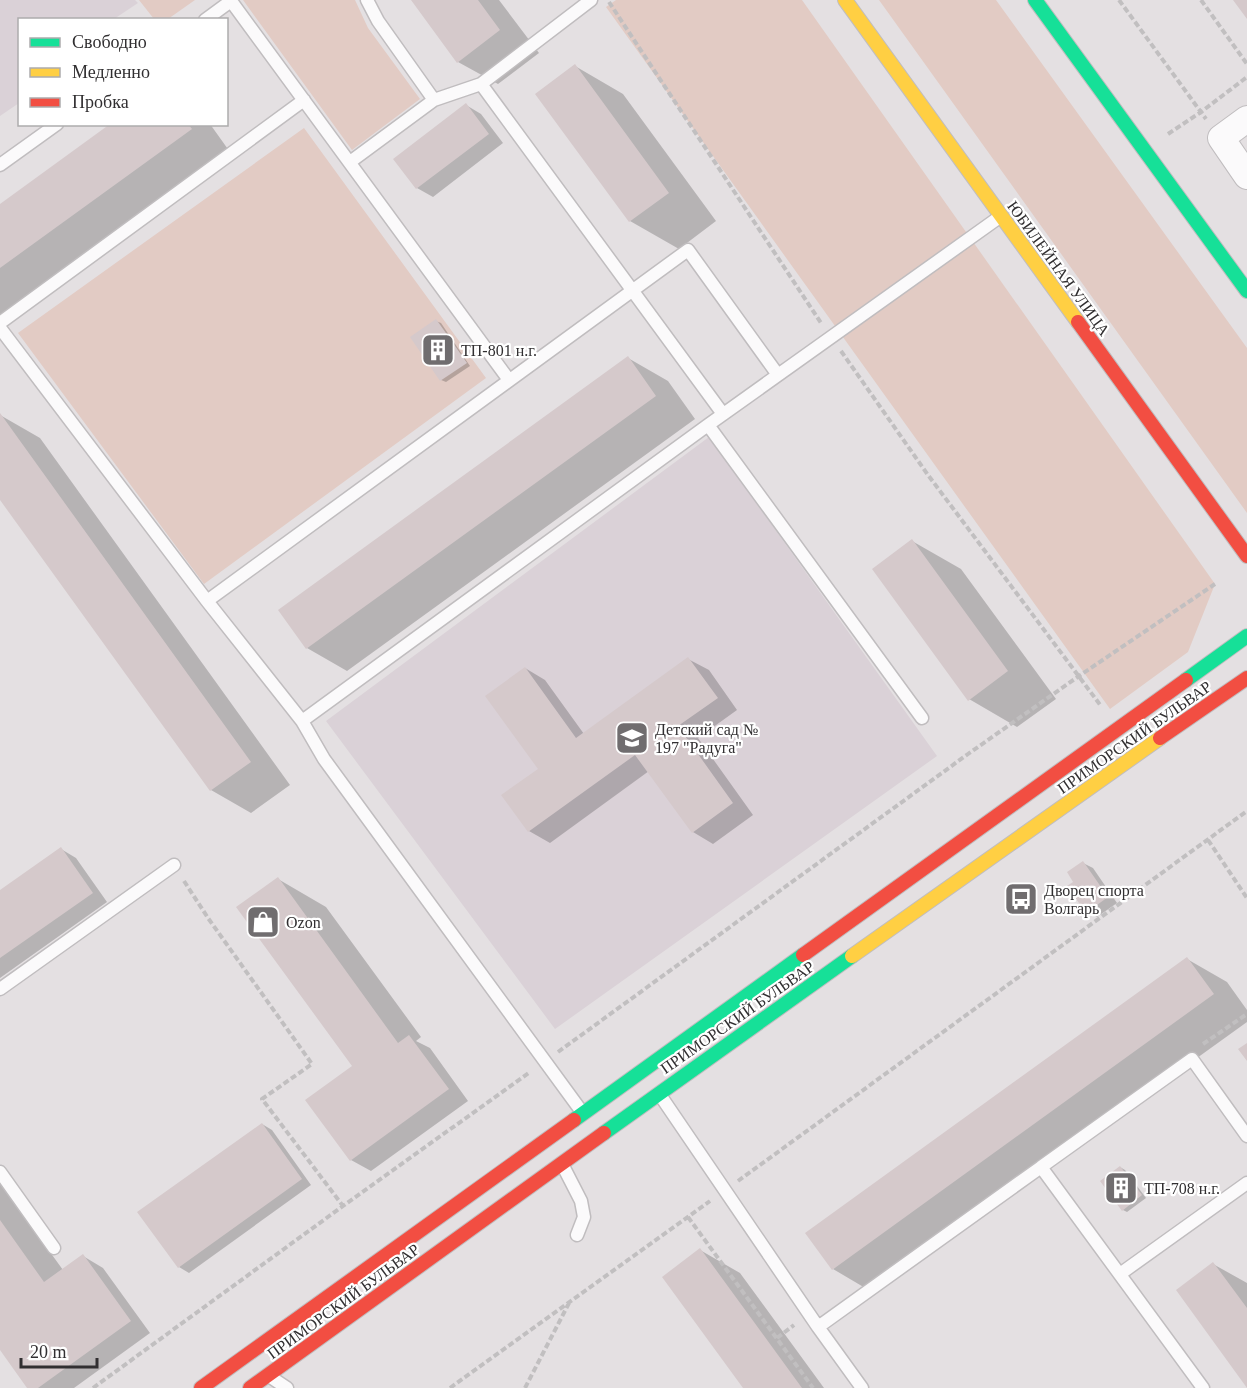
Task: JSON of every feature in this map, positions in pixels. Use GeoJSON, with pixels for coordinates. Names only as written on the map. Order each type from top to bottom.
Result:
{"type":"FeatureCollection","features":[{"type":"Feature","properties":{"kind":"main road","name":"ЮБИЛЕЙНАЯ УЛИЦА"},"geometry":{"type":"LineString","coordinates":[[845,0],[1247,556]]}},
{"type":"Feature","properties":{"kind":"main road"},"geometry":{"type":"LineString","coordinates":[[857,0],[863,26]]}},
{"type":"Feature","properties":{"kind":"main road"},"geometry":{"type":"LineString","coordinates":[[1035,0],[1247,291]]}},
{"type":"Feature","properties":{"kind":"main road"},"geometry":{"type":"LineString","coordinates":[[201,1388],[1247,636]]}},
{"type":"Feature","properties":{"kind":"main road","name":"ПРИМОРСКИЙ БУЛЬВАР"},"geometry":{"type":"LineString","coordinates":[[250,1388],[659,1093],[1247,678]]}},
{"type":"Feature","properties":{"kind":"street"},"geometry":{"type":"LineString","coordinates":[[1247,119],[1221,138],[1247,176]]}},
{"type":"Feature","properties":{"kind":"lane"},"geometry":{"type":"LineString","coordinates":[[367,0],[378,21],[434,100]]}},
{"type":"Feature","properties":{"kind":"lane"},"geometry":{"type":"LineString","coordinates":[[350,162],[434,100],[481,84],[591,0]]}},
{"type":"Feature","properties":{"kind":"lane"},"geometry":{"type":"LineString","coordinates":[[207,18],[231,1],[509,380]]}},
{"type":"Feature","properties":{"kind":"lane"},"geometry":{"type":"LineString","coordinates":[[481,84],[723,414]]}},
{"type":"Feature","properties":{"kind":"lane"},"geometry":{"type":"LineString","coordinates":[[304,100],[0,325],[207,601],[302,721],[324,759],[583,1113]]}},
{"type":"Feature","properties":{"kind":"lane"},"geometry":{"type":"LineString","coordinates":[[0,165],[54,126]]}},
{"type":"Feature","properties":{"kind":"lane"},"geometry":{"type":"LineString","coordinates":[[302,721],[723,414],[1001,216]]}},
{"type":"Feature","properties":{"kind":"lane"},"geometry":{"type":"LineString","coordinates":[[207,601],[688,250],[778,375]]}},
{"type":"Feature","properties":{"kind":"lane"},"geometry":{"type":"LineString","coordinates":[[708,425],[922,718]]}},
{"type":"Feature","properties":{"kind":"lane"},"geometry":{"type":"LineString","coordinates":[[0,989],[174,865]]}},
{"type":"Feature","properties":{"kind":"lane"},"geometry":{"type":"LineString","coordinates":[[818,1327],[1192,1059],[1247,1136]]}},
{"type":"Feature","properties":{"kind":"lane"},"geometry":{"type":"LineString","coordinates":[[659,1093],[862,1388]]}},
{"type":"Feature","properties":{"kind":"lane"},"geometry":{"type":"LineString","coordinates":[[562,1164],[581,1201],[584,1216],[576,1235]]}},
{"type":"Feature","properties":{"kind":"lane"},"geometry":{"type":"LineString","coordinates":[[1041,1167],[1203,1388]]}},
{"type":"Feature","properties":{"kind":"lane"},"geometry":{"type":"LineString","coordinates":[[0,1172],[54,1248]]}},
{"type":"Feature","properties":{"kind":"lane"},"geometry":{"type":"LineString","coordinates":[[1120,1274],[1247,1183]]}},
{"type":"Feature","properties":{"kind":"lane"},"geometry":{"type":"LineString","coordinates":[[268,1375],[287,1388]]}},
{"type":"Feature","properties":{"kind":"path"},"geometry":{"type":"LineString","coordinates":[[608,0],[831,337],[928,475],[1102,708]]}},
{"type":"Feature","properties":{"kind":"path"},"geometry":{"type":"LineString","coordinates":[[1119,0],[1221,138]]}},
{"type":"Feature","properties":{"kind":"path"},"geometry":{"type":"LineString","coordinates":[[1201,0],[1247,64]]}},
{"type":"Feature","properties":{"kind":"path"},"geometry":{"type":"LineString","coordinates":[[1168,135],[1247,77]]}},
{"type":"Feature","properties":{"kind":"path"},"geometry":{"type":"LineString","coordinates":[[93,1388],[968,754],[1215,584]]}},
{"type":"Feature","properties":{"kind":"path"},"geometry":{"type":"LineString","coordinates":[[450,1388],[1247,812]]}},
{"type":"Feature","properties":{"kind":"path"},"geometry":{"type":"LineString","coordinates":[[1208,840],[1247,898]]}},
{"type":"Feature","properties":{"kind":"path"},"geometry":{"type":"LineString","coordinates":[[174,865],[208,918],[312,1064],[262,1098],[343,1206]]}},
{"type":"Feature","properties":{"kind":"path"},"geometry":{"type":"LineString","coordinates":[[688,1217],[813,1388]]}},
{"type":"Feature","properties":{"kind":"path"},"geometry":{"type":"LineString","coordinates":[[525,1388],[569,1302]]}},
{"type":"Feature","properties":{"kind":"shaded area"},"geometry":{"type":"Polygon","coordinates":[[[0,0],[135,0],[138,3],[116,18],[18,18],[18,104],[0,116],[0,0]]]}},
{"type":"Feature","properties":{"kind":"shaded area"},"geometry":{"type":"Polygon","coordinates":[[[139,0],[195,0],[169,18],[153,18],[139,0]]]}},
{"type":"Feature","properties":{"kind":"shaded area"},"geometry":{"type":"Polygon","coordinates":[[[243,0],[355,0],[368,28],[420,99],[352,150],[243,0]]]}},
{"type":"Feature","properties":{"kind":"shaded area"},"geometry":{"type":"Polygon","coordinates":[[[616,0],[802,0],[1215,584],[1188,652],[1110,709],[606,7],[616,0]]]}},
{"type":"Feature","properties":{"kind":"shaded area"},"geometry":{"type":"Polygon","coordinates":[[[879,0],[996,0],[1247,348],[1247,513],[879,0]]]}},
{"type":"Feature","properties":{"kind":"shaded area"},"geometry":{"type":"Polygon","coordinates":[[[304,128],[486,378],[204,584],[18,333],[304,128]]]}},
{"type":"Feature","properties":{"kind":"shaded area","name":"Детский сад № 197 \"Радуга\""},"geometry":{"type":"Polygon","coordinates":[[[709,437],[937,756],[555,1029],[326,721],[709,437]]]}},
{"type":"Feature","properties":{"kind":"building"},"geometry":{"type":"Polygon","coordinates":[[[411,0],[478,0],[500,30],[457,63],[411,0]]]}},
{"type":"Feature","properties":{"kind":"building"},"geometry":{"type":"Polygon","coordinates":[[[1233,0],[1247,0],[1247,19],[1233,0]]]}},
{"type":"Feature","properties":{"kind":"building"},"geometry":{"type":"Polygon","coordinates":[[[575,64],[669,193],[629,222],[535,94],[575,64]]]}},
{"type":"Feature","properties":{"kind":"building"},"geometry":{"type":"Polygon","coordinates":[[[466,103],[489,134],[416,189],[393,159],[466,103]]]}},
{"type":"Feature","properties":{"kind":"building"},"geometry":{"type":"Polygon","coordinates":[[[107,126],[190,126],[192,129],[0,268],[0,204],[107,126]]]}},
{"type":"Feature","properties":{"kind":"building","name":"ТП-801 н.г."},"geometry":{"type":"Polygon","coordinates":[[[436,319],[467,363],[440,381],[410,337],[436,319]]]}},
{"type":"Feature","properties":{"kind":"building"},"geometry":{"type":"Polygon","coordinates":[[[628,356],[656,396],[306,649],[278,610],[628,356]]]}},
{"type":"Feature","properties":{"kind":"building"},"geometry":{"type":"Polygon","coordinates":[[[0,413],[251,762],[210,791],[0,500],[0,413]]]}},
{"type":"Feature","properties":{"kind":"building"},"geometry":{"type":"Polygon","coordinates":[[[912,539],[1008,671],[968,701],[872,569],[912,539]]]}},
{"type":"Feature","properties":{"kind":"building"},"geometry":{"type":"Polygon","coordinates":[[[688,657],[718,698],[678,726],[733,803],[692,833],[635,755],[528,832],[501,795],[538,769],[485,696],[525,667],[576,738],[688,657]]]}},
{"type":"Feature","properties":{"kind":"building"},"geometry":{"type":"Polygon","coordinates":[[[61,847],[93,893],[0,958],[0,890],[61,847]]]}},
{"type":"Feature","properties":{"kind":"building"},"geometry":{"type":"Polygon","coordinates":[[[1083,861],[1108,897],[1086,913],[1067,886],[1073,882],[1067,872],[1083,861]]]}},
{"type":"Feature","properties":{"kind":"building"},"geometry":{"type":"Polygon","coordinates":[[[278,877],[398,1043],[409,1035],[449,1089],[350,1161],[305,1100],[352,1066],[236,907],[278,877]]]}},
{"type":"Feature","properties":{"kind":"building"},"geometry":{"type":"Polygon","coordinates":[[[1187,957],[1214,994],[832,1270],[805,1233],[1187,957]]]}},
{"type":"Feature","properties":{"kind":"building"},"geometry":{"type":"Polygon","coordinates":[[[1247,1043],[1247,1061],[1238,1049],[1247,1043]]]}},
{"type":"Feature","properties":{"kind":"building"},"geometry":{"type":"Polygon","coordinates":[[[262,1123],[302,1179],[178,1268],[137,1212],[262,1123]]]}},
{"type":"Feature","properties":{"kind":"building","name":"ТП-708 н.г."},"geometry":{"type":"Polygon","coordinates":[[[1120,1166],[1142,1195],[1122,1211],[1100,1181],[1120,1166]]]}},
{"type":"Feature","properties":{"kind":"building"},"geometry":{"type":"Polygon","coordinates":[[[0,1220],[44,1282],[83,1254],[131,1321],[38,1388],[27,1388],[0,1350],[0,1220]]]}},
{"type":"Feature","properties":{"kind":"building"},"geometry":{"type":"Polygon","coordinates":[[[700,1248],[802,1388],[743,1388],[662,1277],[700,1248]]]}},
{"type":"Feature","properties":{"kind":"building"},"geometry":{"type":"Polygon","coordinates":[[[1213,1262],[1247,1308],[1247,1388],[1176,1290],[1213,1262]]]}},
{"type":"Feature","properties":{"kind":"traffic: fast"},"geometry":{"type":"LineString","coordinates":[[1035,0],[1247,291]]}},
{"type":"Feature","properties":{"kind":"traffic: fast"},"geometry":{"type":"LineString","coordinates":[[1186,680],[1247,636]]}},
{"type":"Feature","properties":{"kind":"traffic: fast"},"geometry":{"type":"LineString","coordinates":[[574,1120],[803,955]]}},
{"type":"Feature","properties":{"kind":"traffic: fast"},"geometry":{"type":"LineString","coordinates":[[604,1133],[852,956]]}},
{"type":"Feature","properties":{"kind":"traffic: slow"},"geometry":{"type":"LineString","coordinates":[[845,0],[1078,322]]}},
{"type":"Feature","properties":{"kind":"traffic: slow"},"geometry":{"type":"LineString","coordinates":[[852,956],[1160,738]]}},
{"type":"Feature","properties":{"kind":"traffic: jam"},"geometry":{"type":"LineString","coordinates":[[1078,322],[1247,556]]}},
{"type":"Feature","properties":{"kind":"traffic: jam"},"geometry":{"type":"LineString","coordinates":[[1160,738],[1247,678]]}},
{"type":"Feature","properties":{"kind":"traffic: jam"},"geometry":{"type":"LineString","coordinates":[[803,955],[1186,680]]}},
{"type":"Feature","properties":{"kind":"traffic: jam"},"geometry":{"type":"LineString","coordinates":[[201,1388],[574,1120]]}},
{"type":"Feature","properties":{"kind":"traffic: jam"},"geometry":{"type":"LineString","coordinates":[[250,1388],[604,1133]]}},
{"type":"Feature","properties":{"kind":"place","name":"ТП-801 н.г."},"geometry":{"type":"Point","coordinates":[438,350]}},
{"type":"Feature","properties":{"kind":"place","name":"Детский сад № 197 \"Радуга\""},"geometry":{"type":"Point","coordinates":[632,738]}},
{"type":"Feature","properties":{"kind":"place","name":"Дворец спорта Волгарь"},"geometry":{"type":"Point","coordinates":[1021,899]}},
{"type":"Feature","properties":{"kind":"place","name":"Ozon"},"geometry":{"type":"Point","coordinates":[263,922]}},
{"type":"Feature","properties":{"kind":"place","name":"ТП-708 н.г."},"geometry":{"type":"Point","coordinates":[1121,1188]}}]}
